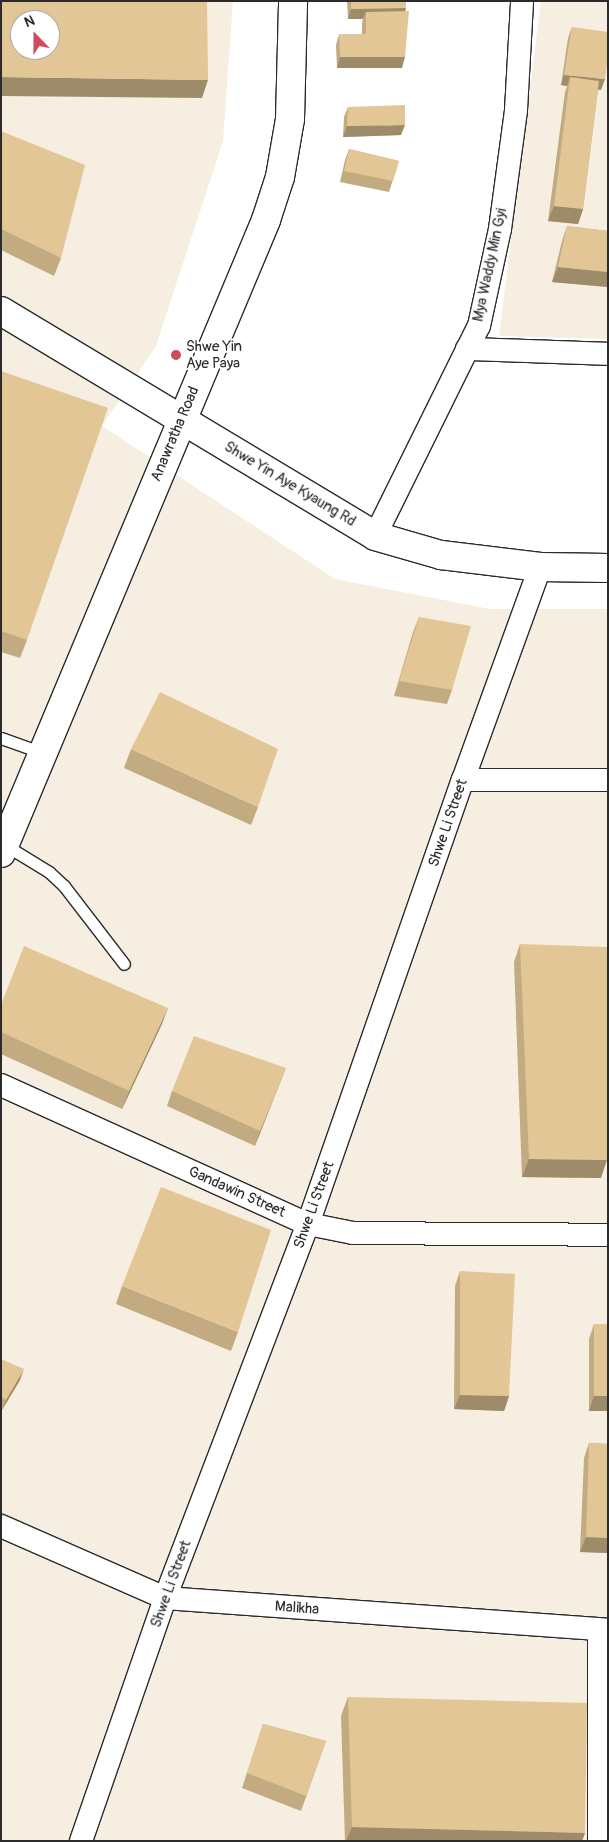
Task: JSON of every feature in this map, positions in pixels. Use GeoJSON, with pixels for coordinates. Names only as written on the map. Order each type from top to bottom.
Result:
{"type":"FeatureCollection","features":[{"type":"Feature","properties":{"kind":"main road","name":"Anawratha Road"},"geometry":{"type":"LineString","coordinates":[[3,849],[266,220],[280,177],[290,119],[292,1]]}},
{"type":"Feature","properties":{"kind":"main road","name":"Shwe Yin Aye Kyaung Rd"},"geometry":{"type":"LineString","coordinates":[[1,311],[376,536],[441,555],[540,567],[608,568]]}},
{"type":"Feature","properties":{"kind":"street","name":"Mya Waddy Min Gyi"},"geometry":{"type":"LineString","coordinates":[[376,536],[478,326],[500,229],[516,110],[522,1]]}},
{"type":"Feature","properties":{"kind":"street"},"geometry":{"type":"LineString","coordinates":[[467,349],[608,354]]}},
{"type":"Feature","properties":{"kind":"street","name":"Shwe Li Street"},"geometry":{"type":"LineString","coordinates":[[82,1841],[165,1598],[308,1224],[463,780],[540,567]]}},
{"type":"Feature","properties":{"kind":"street"},"geometry":{"type":"LineString","coordinates":[[463,780],[608,780]]}},
{"type":"Feature","properties":{"kind":"street","name":"Gandawin Street"},"geometry":{"type":"LineString","coordinates":[[1,1085],[308,1224],[353,1233],[608,1235]]}},
{"type":"Feature","properties":{"kind":"street","name":"Malikha"},"geometry":{"type":"LineString","coordinates":[[1,1526],[165,1598],[603,1630]]}},
{"type":"Feature","properties":{"kind":"street"},"geometry":{"type":"LineString","coordinates":[[599,1841],[603,1630]]}},
{"type":"Feature","properties":{"kind":"lane"},"geometry":{"type":"LineString","coordinates":[[1,738],[43,753]]}},
{"type":"Feature","properties":{"kind":"lane"},"geometry":{"type":"LineString","coordinates":[[3,849],[49,872],[64,886],[124,964]]}},
{"type":"Feature","properties":{"kind":"shaded area"},"geometry":{"type":"Polygon","coordinates":[[[1,1],[233,1],[223,141],[156,346],[102,426],[335,579],[490,609],[608,609],[608,1841],[1,1841],[1,1]]]}},
{"type":"Feature","properties":{"kind":"shaded area"},"geometry":{"type":"Polygon","coordinates":[[[541,1],[608,1],[608,339],[499,336],[541,1]]]}},
{"type":"Feature","properties":{"kind":"building"},"geometry":{"type":"Polygon","coordinates":[[[1,1],[207,1],[208,80],[1,77],[1,1]]]}},
{"type":"Feature","properties":{"kind":"building"},"geometry":{"type":"Polygon","coordinates":[[[351,1],[406,1],[406,8],[351,9],[351,1]]]}},
{"type":"Feature","properties":{"kind":"building"},"geometry":{"type":"Polygon","coordinates":[[[409,11],[405,57],[340,57],[339,34],[366,34],[366,12],[409,11]]]}},
{"type":"Feature","properties":{"kind":"building"},"geometry":{"type":"Polygon","coordinates":[[[572,27],[608,32],[608,57],[605,79],[564,75],[572,27]]]}},
{"type":"Feature","properties":{"kind":"building"},"geometry":{"type":"Polygon","coordinates":[[[570,77],[599,81],[583,209],[554,206],[570,77]]]}},
{"type":"Feature","properties":{"kind":"building"},"geometry":{"type":"Polygon","coordinates":[[[405,105],[405,125],[347,126],[348,107],[405,105]]]}},
{"type":"Feature","properties":{"kind":"building"},"geometry":{"type":"Polygon","coordinates":[[[1,131],[85,165],[61,258],[1,229],[1,131]]]}},
{"type":"Feature","properties":{"kind":"building"},"geometry":{"type":"Polygon","coordinates":[[[349,149],[399,161],[393,181],[344,171],[349,149]]]}},
{"type":"Feature","properties":{"kind":"building"},"geometry":{"type":"Polygon","coordinates":[[[567,226],[608,231],[608,272],[558,267],[567,226]]]}},
{"type":"Feature","properties":{"kind":"building"},"geometry":{"type":"Polygon","coordinates":[[[1,371],[108,408],[27,640],[1,631],[1,371]]]}},
{"type":"Feature","properties":{"kind":"building"},"geometry":{"type":"Polygon","coordinates":[[[419,617],[471,626],[452,690],[399,681],[419,617]]]}},
{"type":"Feature","properties":{"kind":"building"},"geometry":{"type":"Polygon","coordinates":[[[160,692],[278,749],[258,807],[131,749],[160,692]]]}},
{"type":"Feature","properties":{"kind":"building"},"geometry":{"type":"Polygon","coordinates":[[[520,944],[608,947],[607,1160],[529,1159],[520,944]]]}},
{"type":"Feature","properties":{"kind":"building"},"geometry":{"type":"Polygon","coordinates":[[[24,946],[168,1008],[129,1091],[1,1032],[1,1005],[24,946]]]}},
{"type":"Feature","properties":{"kind":"building"},"geometry":{"type":"Polygon","coordinates":[[[194,1036],[286,1068],[260,1131],[172,1091],[194,1036]]]}},
{"type":"Feature","properties":{"kind":"building"},"geometry":{"type":"Polygon","coordinates":[[[161,1187],[271,1230],[238,1332],[122,1286],[161,1187]]]}},
{"type":"Feature","properties":{"kind":"building"},"geometry":{"type":"Polygon","coordinates":[[[460,1271],[515,1274],[509,1396],[460,1395],[460,1271]]]}},
{"type":"Feature","properties":{"kind":"building"},"geometry":{"type":"Polygon","coordinates":[[[594,1324],[608,1324],[608,1396],[594,1396],[594,1324]]]}},
{"type":"Feature","properties":{"kind":"building"},"geometry":{"type":"Polygon","coordinates":[[[1,1359],[24,1369],[6,1400],[1,1397],[1,1359]]]}},
{"type":"Feature","properties":{"kind":"building"},"geometry":{"type":"Polygon","coordinates":[[[589,1443],[608,1444],[608,1538],[586,1537],[589,1443]]]}},
{"type":"Feature","properties":{"kind":"building"},"geometry":{"type":"Polygon","coordinates":[[[348,1697],[587,1703],[585,1833],[352,1827],[348,1697]]]}},
{"type":"Feature","properties":{"kind":"building"},"geometry":{"type":"Polygon","coordinates":[[[263,1724],[326,1741],[306,1796],[247,1773],[263,1724]]]}},
{"type":"Feature","properties":{"kind":"place","name":"Shwe Yin Aye Paya"},"geometry":{"type":"Point","coordinates":[176,355]}}]}
